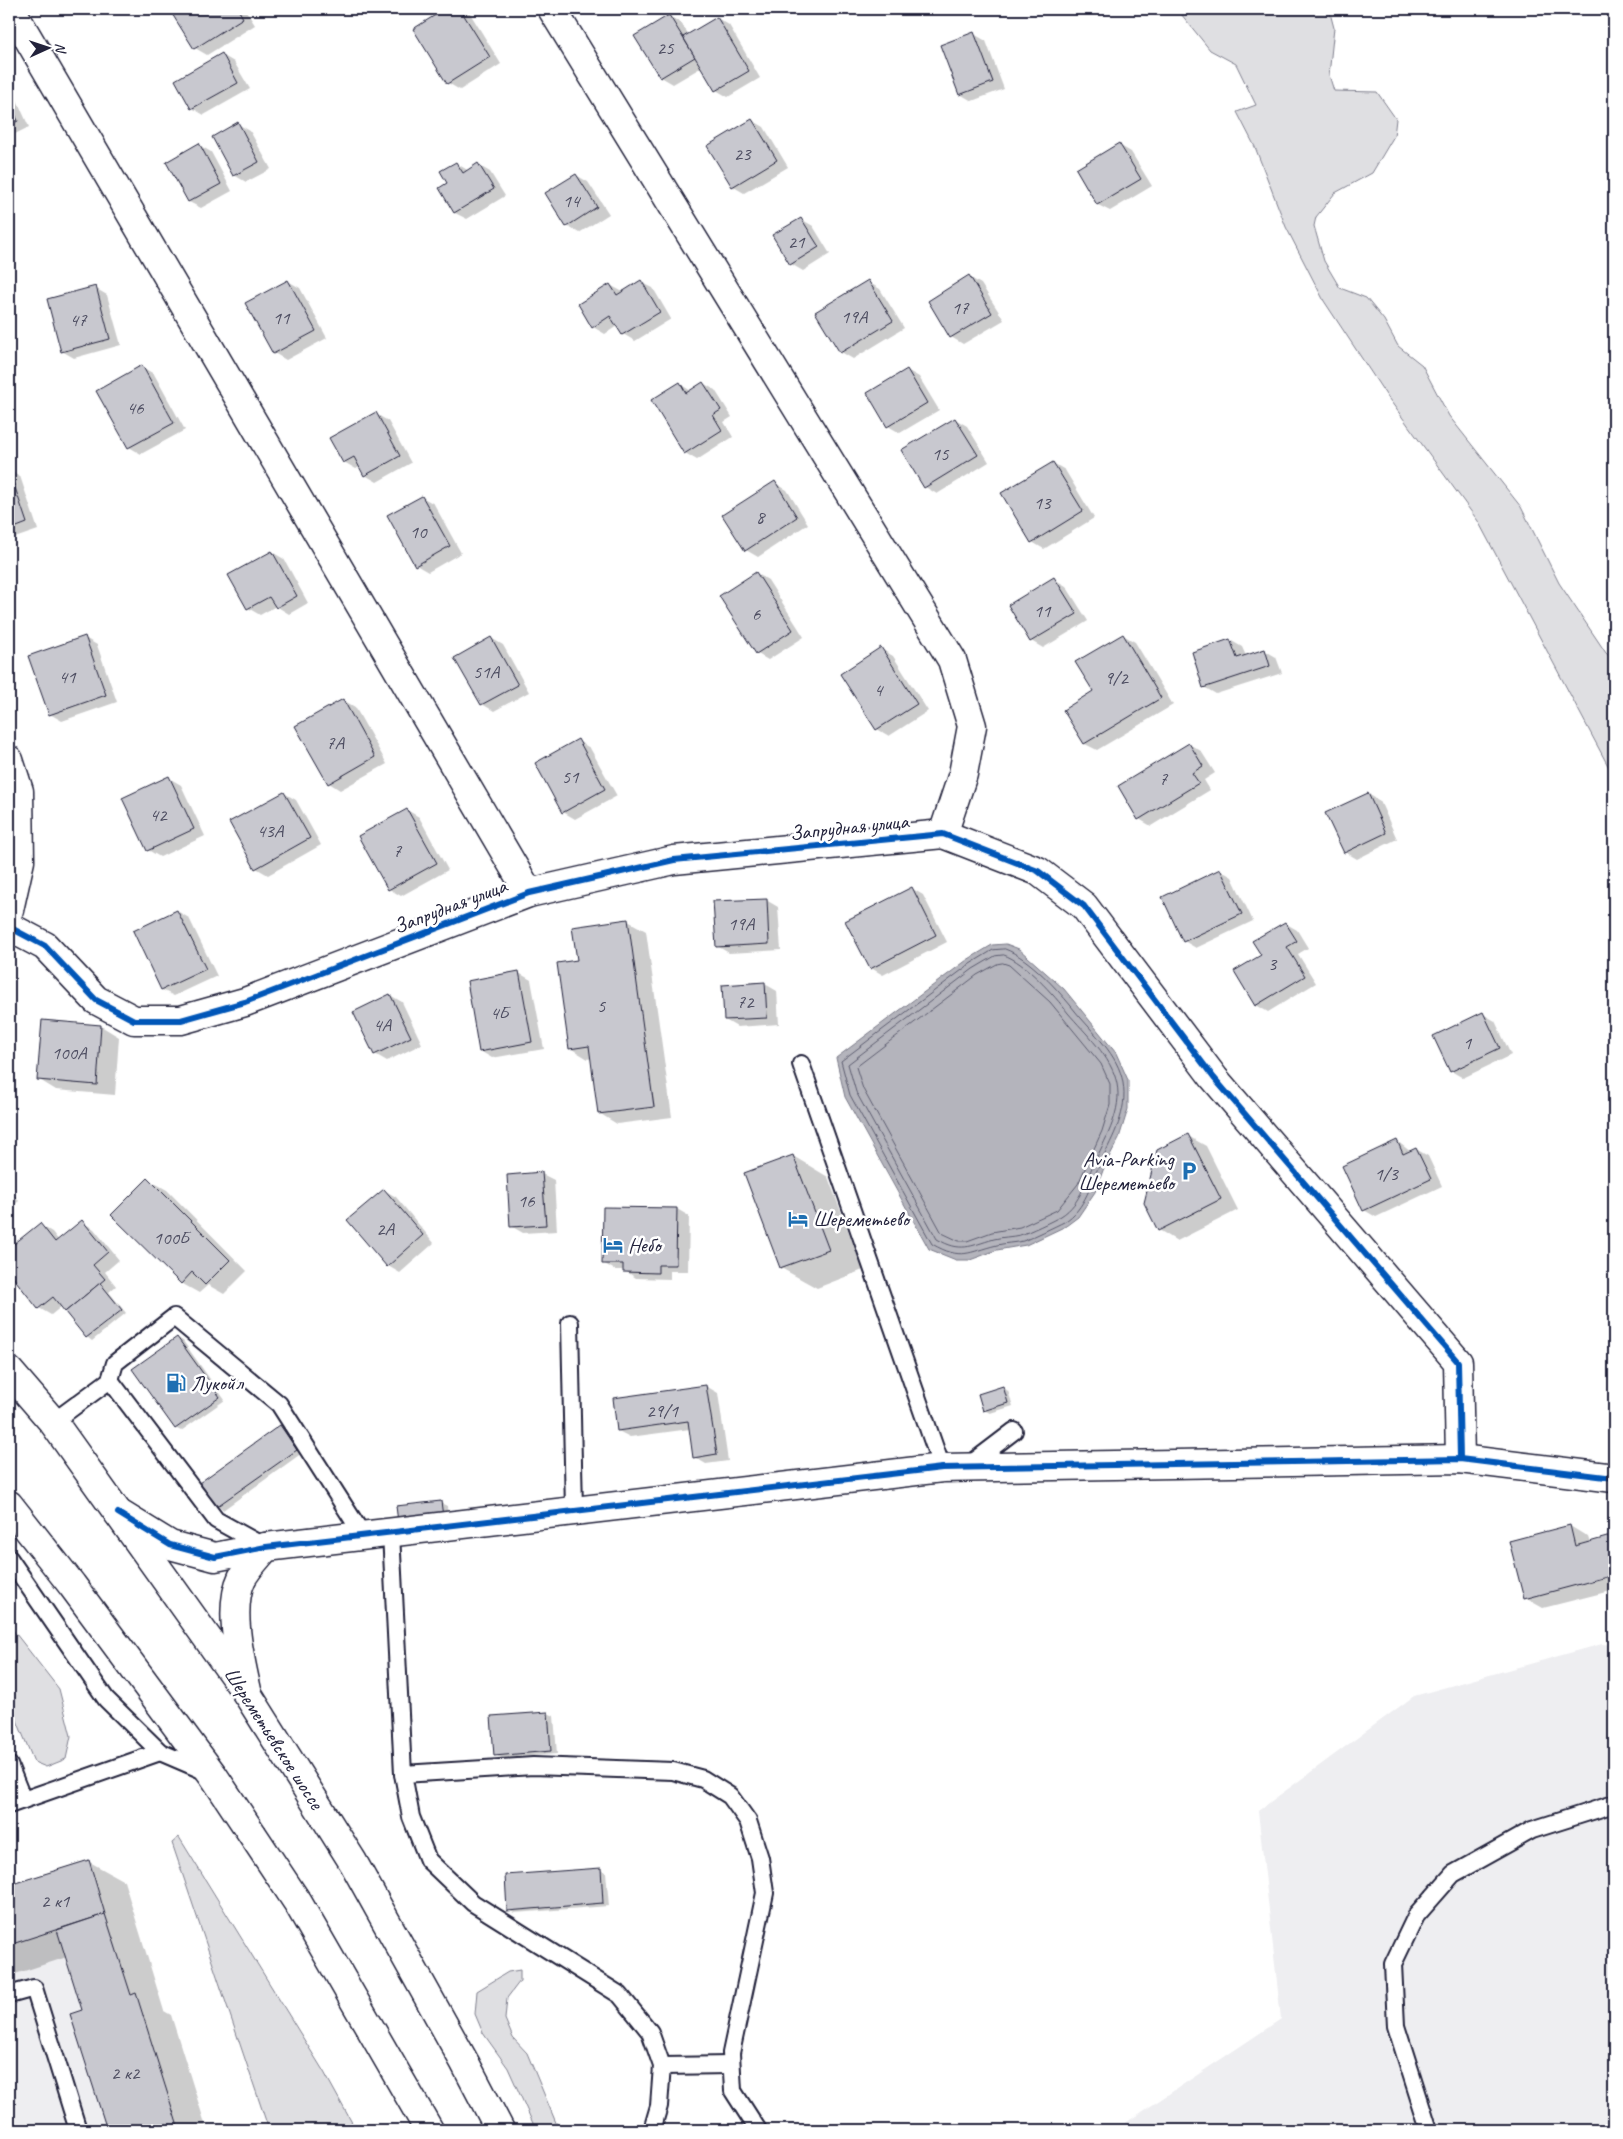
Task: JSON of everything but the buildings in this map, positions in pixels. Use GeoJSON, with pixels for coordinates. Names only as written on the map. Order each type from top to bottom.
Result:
{"type":"FeatureCollection","features":[{"type":"Feature","properties":{"kind":"street"},"geometry":{"type":"LineString","coordinates":[[11,9],[529,893]]}},
{"type":"Feature","properties":{"kind":"street"},"geometry":{"type":"LineString","coordinates":[[552,9],[952,660],[972,726],[963,774],[943,834],[1038,871],[1084,906],[1214,1078],[1458,1362],[1460,1459]]}},
{"type":"Feature","properties":{"kind":"street"},"geometry":{"type":"LineString","coordinates":[[9,760],[18,791],[20,861],[9,910]]}},
{"type":"Feature","properties":{"kind":"street","name":"Запрудная улица"},"geometry":{"type":"LineString","coordinates":[[9,927],[45,946],[96,1000],[134,1020],[181,1020],[245,1002],[529,893],[674,860],[943,834]]}},
{"type":"Feature","properties":{"kind":"street","name":"Шереметьевское шоссе"},"geometry":{"type":"LineString","coordinates":[[9,1371],[52,1422],[248,1695],[353,1862],[465,2063],[500,2130]]}},
{"type":"Feature","properties":{"kind":"street"},"geometry":{"type":"LineString","coordinates":[[118,1513],[170,1545],[216,1557],[266,1547],[364,1537],[574,1510],[954,1468],[1460,1459],[1614,1478]]}},
{"type":"Feature","properties":{"kind":"street"},"geometry":{"type":"LineString","coordinates":[[9,1505],[72,1585],[213,1775],[298,1903],[429,2130]]}},
{"type":"Feature","properties":{"kind":"street"},"geometry":{"type":"LineString","coordinates":[[248,1695],[236,1646],[236,1610],[242,1578],[266,1547]]}},
{"type":"Feature","properties":{"kind":"lane"},"geometry":{"type":"LineString","coordinates":[[800,1064],[954,1468],[1014,1431]]}},
{"type":"Feature","properties":{"kind":"lane"},"geometry":{"type":"LineString","coordinates":[[52,1422],[110,1380],[114,1363],[174,1317],[279,1404],[364,1537]]}},
{"type":"Feature","properties":{"kind":"lane"},"geometry":{"type":"LineString","coordinates":[[570,1323],[574,1510]]}},
{"type":"Feature","properties":{"kind":"lane"},"geometry":{"type":"LineString","coordinates":[[110,1380],[216,1520],[266,1547]]}},
{"type":"Feature","properties":{"kind":"lane"},"geometry":{"type":"LineString","coordinates":[[391,1533],[403,1774],[411,1817],[428,1860],[473,1903],[620,1995],[650,2032],[662,2066],[658,2106],[652,2130]]}},
{"type":"Feature","properties":{"kind":"lane"},"geometry":{"type":"LineString","coordinates":[[9,1558],[106,1699],[160,1752],[213,1775]]}},
{"type":"Feature","properties":{"kind":"lane"},"geometry":{"type":"LineString","coordinates":[[9,1765],[16,1803],[160,1752]]}},
{"type":"Feature","properties":{"kind":"lane"},"geometry":{"type":"LineString","coordinates":[[403,1774],[533,1766],[673,1771],[703,1779],[730,1796],[748,1821],[760,1858],[765,1893],[731,2053],[733,2091],[758,2130]]}},
{"type":"Feature","properties":{"kind":"lane"},"geometry":{"type":"LineString","coordinates":[[1429,2130],[1396,2026],[1392,1964],[1416,1916],[1453,1874],[1532,1830],[1614,1804]]}},
{"type":"Feature","properties":{"kind":"lane"},"geometry":{"type":"LineString","coordinates":[[9,1995],[34,1988],[78,2130]]}},
{"type":"Feature","properties":{"kind":"lane"},"geometry":{"type":"LineString","coordinates":[[662,2066],[731,2066]]}},
{"type":"Feature","properties":{"kind":"shaded area"},"geometry":{"type":"Polygon","coordinates":[[[1177,9],[1329,9],[1334,28],[1329,75],[1334,91],[1377,92],[1396,119],[1394,136],[1372,173],[1335,193],[1316,217],[1314,226],[1324,261],[1340,288],[1366,298],[1384,320],[1398,346],[1422,365],[1449,416],[1521,507],[1559,583],[1606,653],[1614,661],[1614,777],[1478,521],[1386,395],[1324,301],[1286,227],[1255,147],[1237,112],[1256,105],[1236,64],[1210,50],[1177,9]]]}},
{"type":"Feature","properties":{"kind":"shaded area"},"geometry":{"type":"Polygon","coordinates":[[[9,1625],[59,1689],[71,1736],[66,1759],[46,1767],[34,1762],[9,1701],[9,1625]]]}},
{"type":"Feature","properties":{"kind":"shaded area"},"geometry":{"type":"Polygon","coordinates":[[[1602,1644],[1614,1645],[1614,2130],[1115,2130],[1281,2019],[1258,1811],[1414,1696],[1602,1644]]]}},
{"type":"Feature","properties":{"kind":"shaded area"},"geometry":{"type":"Polygon","coordinates":[[[179,1837],[324,2072],[356,2130],[269,2130],[172,1843],[179,1837]]]}},
{"type":"Feature","properties":{"kind":"shaded area"},"geometry":{"type":"Polygon","coordinates":[[[89,1860],[131,1995],[136,1993],[179,2130],[9,2130],[9,1885],[89,1860]]]}},
{"type":"Feature","properties":{"kind":"shaded area"},"geometry":{"type":"Polygon","coordinates":[[[520,1970],[520,1981],[507,1998],[505,2019],[513,2038],[527,2053],[559,2130],[536,2130],[508,2068],[483,2033],[475,2014],[477,1991],[508,1972],[520,1970]]]}},
{"type":"Feature","properties":{"kind":"water"},"geometry":{"type":"Polygon","coordinates":[[[1006,944],[1019,949],[1064,989],[1116,1053],[1128,1080],[1128,1109],[1119,1138],[1105,1165],[1095,1192],[1078,1217],[1066,1226],[1026,1245],[997,1250],[970,1260],[956,1260],[929,1249],[845,1097],[836,1058],[967,960],[992,945],[1006,944]]]}},
{"type":"Feature","properties":{"kind":"cycle path"},"geometry":{"type":"LineString","coordinates":[[9,927],[45,946],[96,1000],[134,1020],[181,1020],[245,1002],[529,893],[674,860],[943,834],[1038,871],[1084,906],[1214,1078],[1458,1362],[1460,1459]]}},
{"type":"Feature","properties":{"kind":"cycle path"},"geometry":{"type":"LineString","coordinates":[[118,1513],[170,1545],[215,1557],[266,1547],[942,1468],[1460,1459],[1614,1478]]}},
{"type":"Feature","properties":{"kind":"place","name":"Avia-Parking Шереметьево"},"geometry":{"type":"Point","coordinates":[1189,1171]}},
{"type":"Feature","properties":{"kind":"place","name":"Шереметьево"},"geometry":{"type":"Point","coordinates":[798,1219]}},
{"type":"Feature","properties":{"kind":"place","name":"Небо"},"geometry":{"type":"Point","coordinates":[613,1245]}},
{"type":"Feature","properties":{"kind":"place","name":"Лукойл"},"geometry":{"type":"Point","coordinates":[176,1383]}}]}
